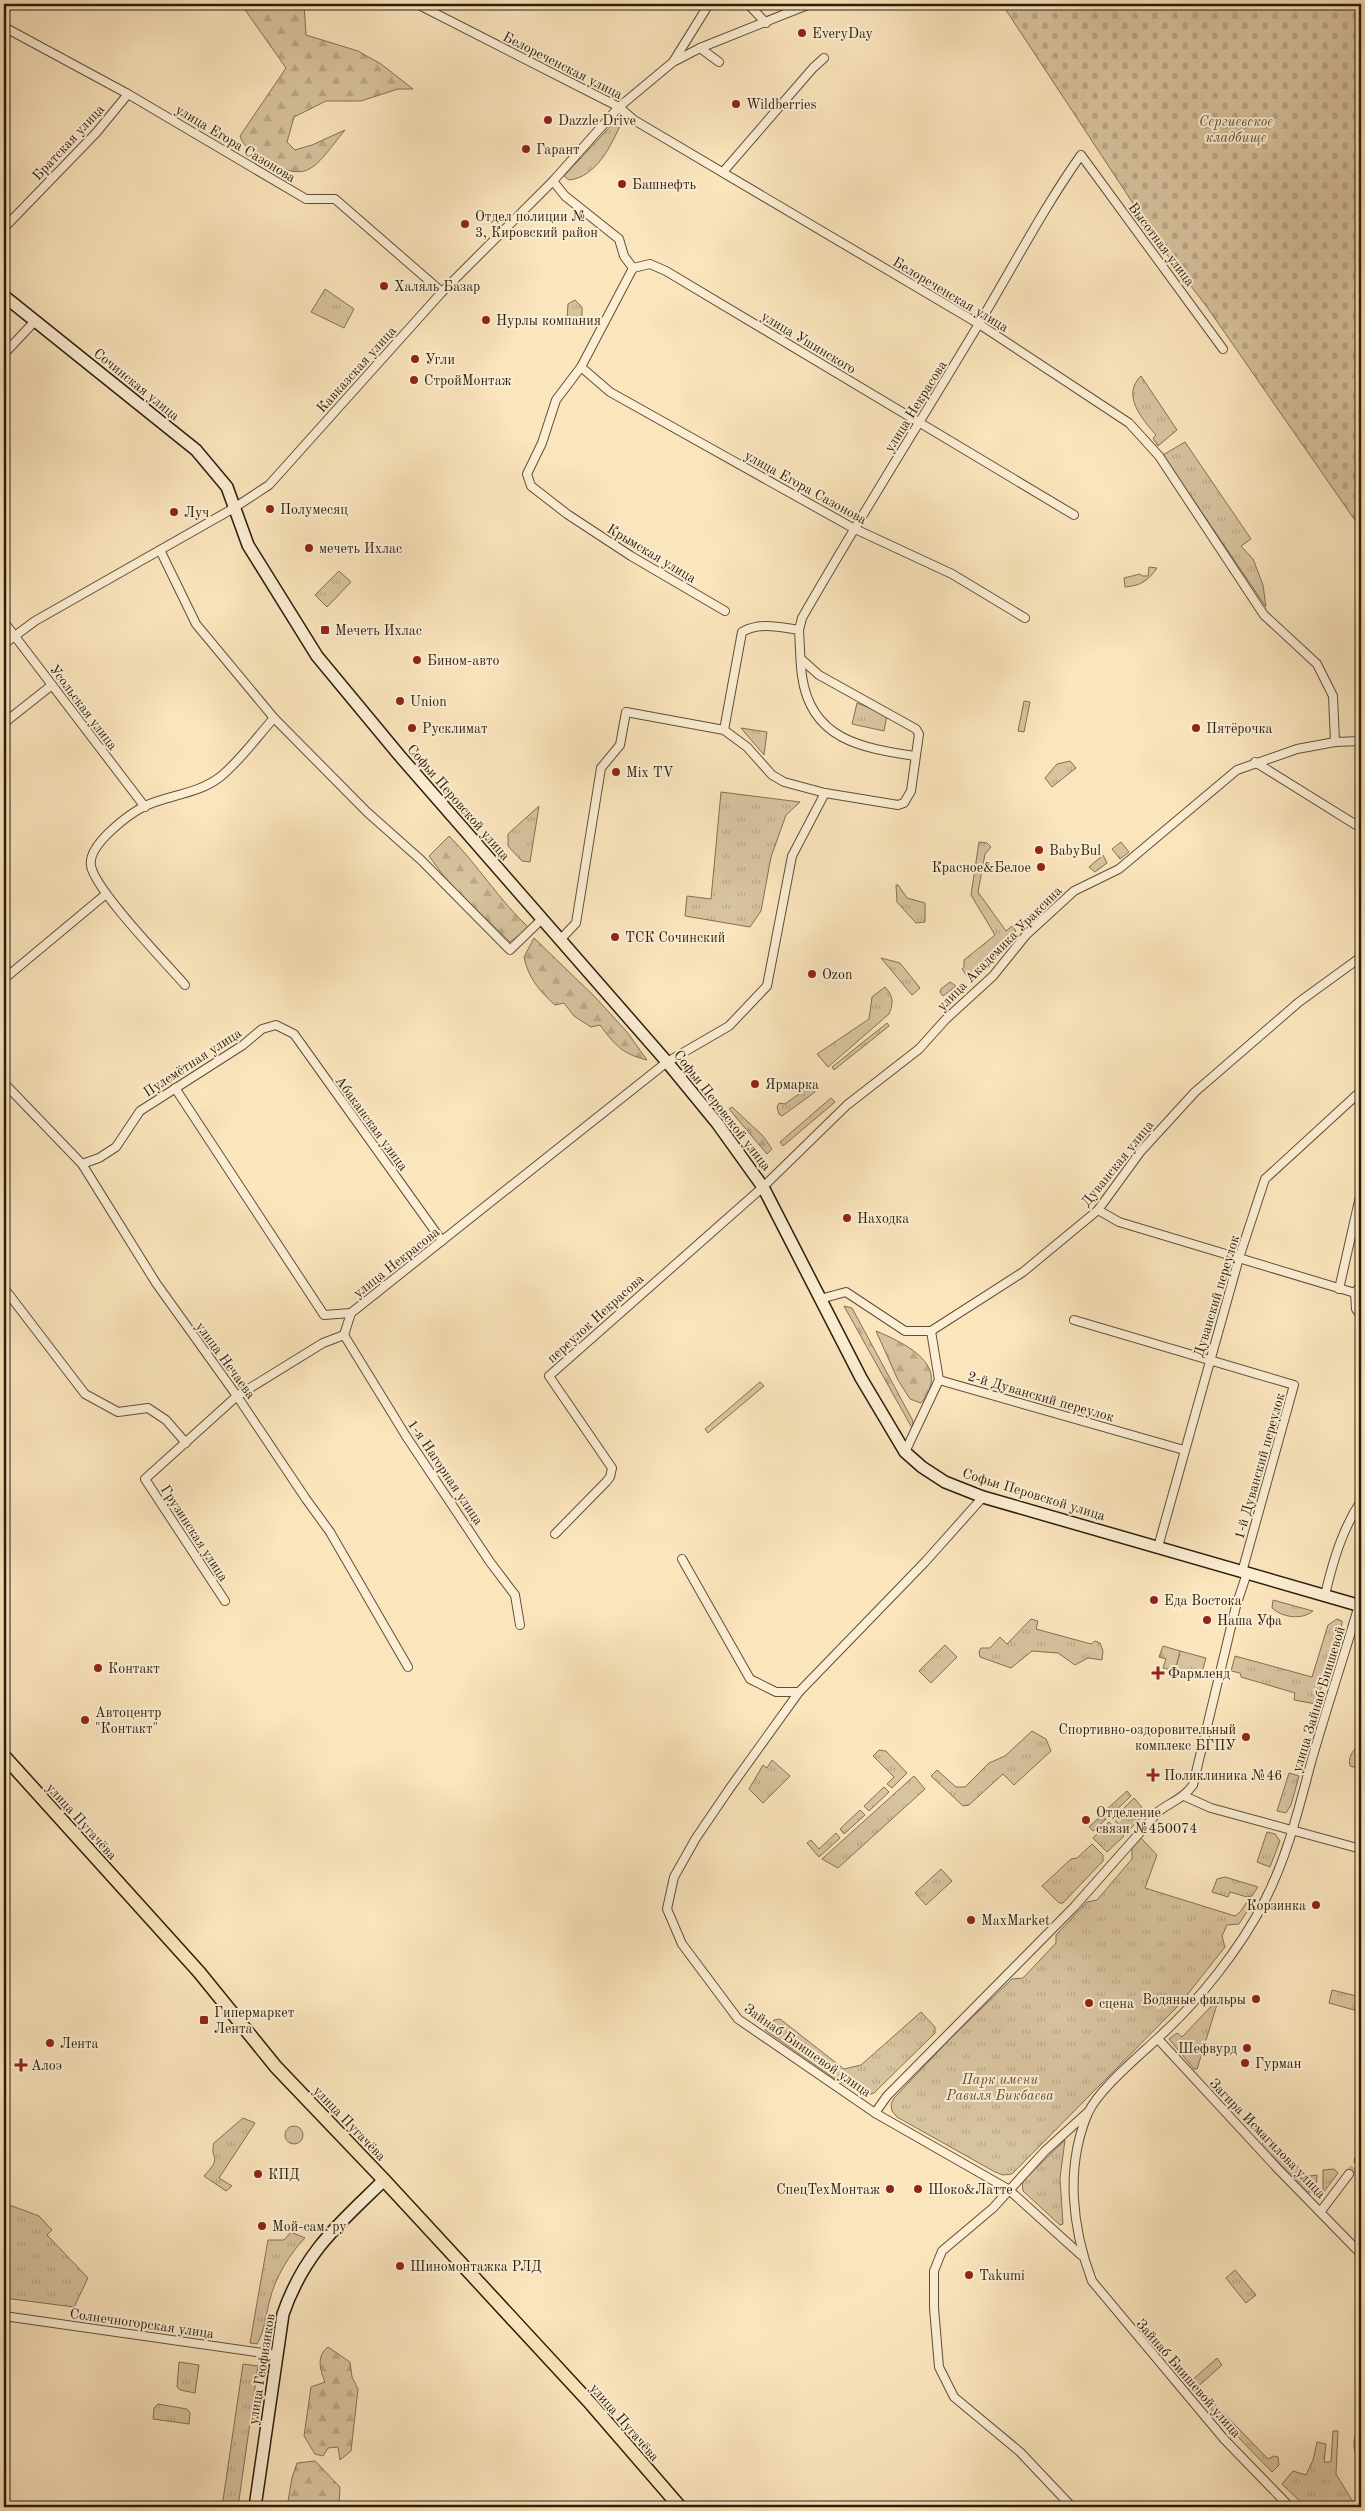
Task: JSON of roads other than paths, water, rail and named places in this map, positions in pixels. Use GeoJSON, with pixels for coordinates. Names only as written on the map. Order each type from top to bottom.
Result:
{"type":"FeatureCollection","features":[{"type":"Feature","properties":{"kind":"main road","name":"Сочинская улица"},"geometry":{"type":"LineString","coordinates":[[4,296],[196,450],[227,487],[234,508]]}},
{"type":"Feature","properties":{"kind":"main road","name":"Софьи Перовской улица"},"geometry":{"type":"LineString","coordinates":[[234,508],[248,544],[317,656],[399,756],[667,1062],[717,1123],[763,1187],[861,1378],[906,1452],[922,1467],[945,1482],[982,1497],[1360,1605]]}},
{"type":"Feature","properties":{"kind":"main road","name":"улица Пугачёва"},"geometry":{"type":"LineString","coordinates":[[4,1756],[199,1972],[276,2067],[384,2180],[590,2404],[680,2507]]}},
{"type":"Feature","properties":{"kind":"main road","name":"улица Геофизиков"},"geometry":{"type":"LineString","coordinates":[[255,2507],[284,2314],[304,2265],[331,2232],[384,2180]]}},
{"type":"Feature","properties":{"kind":"street","name":"Белореченская улица"},"geometry":{"type":"LineString","coordinates":[[417,4],[619,108],[634,120],[979,324],[1129,423],[1143,436],[1264,615],[1317,664],[1333,696],[1335,742]]}},
{"type":"Feature","properties":{"kind":"street","name":"Кавказская улица"},"geometry":{"type":"LineString","coordinates":[[673,62],[709,4]]}},
{"type":"Feature","properties":{"kind":"street"},"geometry":{"type":"LineString","coordinates":[[748,4],[766,23]]}},
{"type":"Feature","properties":{"kind":"street","name":"Кавказская улица"},"geometry":{"type":"LineString","coordinates":[[4,644],[35,621],[234,508],[269,485],[442,292],[553,181],[619,108],[673,62],[700,48],[810,4]]}},
{"type":"Feature","properties":{"kind":"street","name":"улица Егора Сазонова"},"geometry":{"type":"LineString","coordinates":[[4,27],[128,94],[306,199],[335,199],[442,292]]}},
{"type":"Feature","properties":{"kind":"street"},"geometry":{"type":"LineString","coordinates":[[700,48],[719,62]]}},
{"type":"Feature","properties":{"kind":"street"},"geometry":{"type":"LineString","coordinates":[[723,172],[813,68],[824,58]]}},
{"type":"Feature","properties":{"kind":"street","name":"Братская улица"},"geometry":{"type":"LineString","coordinates":[[4,228],[96,133],[128,94]]}},
{"type":"Feature","properties":{"kind":"street","name":"улица Некрасова"},"geometry":{"type":"LineString","coordinates":[[799,630],[802,618],[853,528],[979,324],[1053,194],[1081,155]]}},
{"type":"Feature","properties":{"kind":"street","name":"Высотная улица"},"geometry":{"type":"LineString","coordinates":[[1081,155],[1223,349]]}},
{"type":"Feature","properties":{"kind":"street"},"geometry":{"type":"LineString","coordinates":[[553,181],[565,196],[618,239],[624,256],[633,268]]}},
{"type":"Feature","properties":{"kind":"street","name":"улица Ушинского"},"geometry":{"type":"LineString","coordinates":[[633,268],[650,264],[666,271],[1074,514]]}},
{"type":"Feature","properties":{"kind":"street","name":"Крымская улица"},"geometry":{"type":"LineString","coordinates":[[633,268],[581,368],[556,400],[542,443],[527,474],[531,486],[567,514],[631,556],[725,611]]}},
{"type":"Feature","properties":{"kind":"street"},"geometry":{"type":"LineString","coordinates":[[4,354],[34,321]]}},
{"type":"Feature","properties":{"kind":"street","name":"улица Егора Сазонова"},"geometry":{"type":"LineString","coordinates":[[581,368],[610,392],[853,528],[952,574],[1025,618]]}},
{"type":"Feature","properties":{"kind":"street"},"geometry":{"type":"LineString","coordinates":[[160,550],[196,624],[274,718],[367,812],[421,860],[510,950],[542,919]]}},
{"type":"Feature","properties":{"kind":"street","name":"Усольская улица"},"geometry":{"type":"LineString","coordinates":[[4,622],[145,806]]}},
{"type":"Feature","properties":{"kind":"street"},"geometry":{"type":"LineString","coordinates":[[724,730],[742,632],[751,627],[762,625],[799,630],[802,678],[811,707],[826,727],[848,742],[871,749],[915,756]]}},
{"type":"Feature","properties":{"kind":"street"},"geometry":{"type":"LineString","coordinates":[[560,940],[576,923],[601,768],[620,745],[626,712],[724,730],[747,747],[772,775],[784,782],[825,793],[898,804],[904,803],[911,791],[919,734],[916,729],[819,675],[801,658]]}},
{"type":"Feature","properties":{"kind":"street"},"geometry":{"type":"LineString","coordinates":[[4,723],[52,685]]}},
{"type":"Feature","properties":{"kind":"street"},"geometry":{"type":"LineString","coordinates":[[186,985],[106,894],[91,866],[92,856],[101,838],[145,806],[180,796],[219,778],[274,718]]}},
{"type":"Feature","properties":{"kind":"street","name":"улица Академика Ураксина"},"geometry":{"type":"LineString","coordinates":[[763,1187],[847,1105],[919,1049],[946,1019],[992,976],[1026,935],[1074,891],[1119,869],[1237,770],[1255,762],[1297,749],[1335,742],[1361,741]]}},
{"type":"Feature","properties":{"kind":"street"},"geometry":{"type":"LineString","coordinates":[[1255,762],[1361,828]]}},
{"type":"Feature","properties":{"kind":"street","name":"улица Некрасова"},"geometry":{"type":"LineString","coordinates":[[344,1335],[351,1313],[667,1062],[729,1026],[767,986],[792,856],[825,793]]}},
{"type":"Feature","properties":{"kind":"street"},"geometry":{"type":"LineString","coordinates":[[4,980],[106,894]]}},
{"type":"Feature","properties":{"kind":"street","name":"Дуванская улица"},"geometry":{"type":"LineString","coordinates":[[931,1331],[1023,1272],[1098,1210],[1141,1151],[1195,1092],[1299,1002],[1361,957]]}},
{"type":"Feature","properties":{"kind":"street","name":"Пулемётная улица"},"geometry":{"type":"LineString","coordinates":[[82,1164],[99,1158],[116,1147],[140,1111],[243,1045],[262,1029],[276,1025]]}},
{"type":"Feature","properties":{"kind":"street","name":"Абаканская улица"},"geometry":{"type":"LineString","coordinates":[[276,1025],[294,1034],[442,1242]]}},
{"type":"Feature","properties":{"kind":"street","name":"улица Нечаева"},"geometry":{"type":"LineString","coordinates":[[4,1083],[82,1164],[156,1283],[238,1396],[330,1532],[408,1667]]}},
{"type":"Feature","properties":{"kind":"street"},"geometry":{"type":"LineString","coordinates":[[174,1088],[324,1315],[351,1313]]}},
{"type":"Feature","properties":{"kind":"street","name":"Дуванский переулок"},"geometry":{"type":"LineString","coordinates":[[1158,1547],[1239,1258],[1265,1179],[1361,1090]]}},
{"type":"Feature","properties":{"kind":"street","name":"переулок Некрасова"},"geometry":{"type":"LineString","coordinates":[[555,1534],[610,1478],[612,1468],[549,1376],[763,1187]]}},
{"type":"Feature","properties":{"kind":"street"},"geometry":{"type":"LineString","coordinates":[[1339,1289],[1361,1192]]}},
{"type":"Feature","properties":{"kind":"street"},"geometry":{"type":"LineString","coordinates":[[1098,1210],[1119,1222],[1355,1293]]}},
{"type":"Feature","properties":{"kind":"street"},"geometry":{"type":"LineString","coordinates":[[1361,1284],[1355,1293],[1356,1309],[1361,1316]]}},
{"type":"Feature","properties":{"kind":"street"},"geometry":{"type":"LineString","coordinates":[[4,1288],[85,1394],[118,1412],[148,1408],[166,1420],[186,1444],[238,1396],[323,1343],[344,1335]]}},
{"type":"Feature","properties":{"kind":"street"},"geometry":{"type":"LineString","coordinates":[[820,1299],[846,1292],[905,1331],[931,1331],[939,1380],[906,1452]]}},
{"type":"Feature","properties":{"kind":"street","name":"1-й Дуванский переулок"},"geometry":{"type":"LineString","coordinates":[[1074,1320],[1294,1385],[1244,1573]]}},
{"type":"Feature","properties":{"kind":"street","name":"1-я Нагорная улица"},"geometry":{"type":"LineString","coordinates":[[344,1335],[406,1436],[490,1562],[516,1595],[520,1625]]}},
{"type":"Feature","properties":{"kind":"street","name":"2-й Дуванский переулок"},"geometry":{"type":"LineString","coordinates":[[939,1380],[1184,1450]]}},
{"type":"Feature","properties":{"kind":"street","name":"Грузинская улица"},"geometry":{"type":"LineString","coordinates":[[186,1444],[145,1479],[225,1601]]}},
{"type":"Feature","properties":{"kind":"street","name":"Зайнаб Биишевой улица"},"geometry":{"type":"LineString","coordinates":[[982,1497],[925,1562],[799,1692],[696,1838],[674,1877],[667,1909],[682,1944],[738,2019],[875,2113],[1008,2189],[1082,2255]]}},
{"type":"Feature","properties":{"kind":"street"},"geometry":{"type":"LineString","coordinates":[[1324,1595],[1334,1556],[1351,1516],[1361,1501]]}},
{"type":"Feature","properties":{"kind":"street"},"geometry":{"type":"LineString","coordinates":[[682,1559],[750,1679],[776,1692],[799,1692]]}},
{"type":"Feature","properties":{"kind":"street"},"geometry":{"type":"LineString","coordinates":[[875,2113],[887,2096],[1074,1907],[1159,1811],[1171,1802],[1184,1796],[1193,1785],[1244,1573]]}},
{"type":"Feature","properties":{"kind":"street","name":"улица Зайнаб Биишевой"},"geometry":{"type":"LineString","coordinates":[[1293,1830],[1324,1717],[1360,1605]]}},
{"type":"Feature","properties":{"kind":"street"},"geometry":{"type":"LineString","coordinates":[[1184,1796],[1211,1808],[1361,1849]]}},
{"type":"Feature","properties":{"kind":"street","name":"Зайнаб Биишевой улица"},"geometry":{"type":"LineString","coordinates":[[1290,2507],[1224,2439],[1092,2281],[1082,2255],[1074,2208],[1074,2166],[1088,2112],[1110,2084],[1184,2012],[1236,1948],[1265,1902],[1281,1867],[1293,1830]]}},
{"type":"Feature","properties":{"kind":"street","name":"Загира Исмагилова улица"},"geometry":{"type":"LineString","coordinates":[[1158,2039],[1278,2169],[1361,2254]]}},
{"type":"Feature","properties":{"kind":"street"},"geometry":{"type":"LineString","coordinates":[[1072,2507],[1020,2452],[954,2396],[939,2367],[934,2308],[934,2271],[942,2251],[993,2208],[1008,2189],[1073,2124],[1088,2112]]}},
{"type":"Feature","properties":{"kind":"street"},"geometry":{"type":"LineString","coordinates":[[1321,2211],[1349,2174]]}},
{"type":"Feature","properties":{"kind":"street","name":"Солнечногорская улица"},"geometry":{"type":"LineString","coordinates":[[4,2316],[277,2355]]}},
{"type":"Feature","properties":{"kind":"tunnel"},"geometry":{"type":"LineString","coordinates":[[1349,2174],[1359,2160]]}},
{"type":"Feature","properties":{"kind":"place","name":"EveryDay"},"geometry":{"type":"Point","coordinates":[802,33]}},
{"type":"Feature","properties":{"kind":"place","name":"Wildberries"},"geometry":{"type":"Point","coordinates":[736,104]}},
{"type":"Feature","properties":{"kind":"place","name":"Dazzle Drive"},"geometry":{"type":"Point","coordinates":[548,120]}},
{"type":"Feature","properties":{"kind":"place","name":"Гарант"},"geometry":{"type":"Point","coordinates":[526,149]}},
{"type":"Feature","properties":{"kind":"place","name":"Башнефть"},"geometry":{"type":"Point","coordinates":[622,184]}},
{"type":"Feature","properties":{"kind":"place","name":"Отдел полиции № 3, Кировский район"},"geometry":{"type":"Point","coordinates":[465,224]}},
{"type":"Feature","properties":{"kind":"place","name":"Халяль Базар"},"geometry":{"type":"Point","coordinates":[384,286]}},
{"type":"Feature","properties":{"kind":"place","name":"Нурлы компания"},"geometry":{"type":"Point","coordinates":[486,320]}},
{"type":"Feature","properties":{"kind":"place","name":"Угли"},"geometry":{"type":"Point","coordinates":[415,359]}},
{"type":"Feature","properties":{"kind":"place","name":"СтройМонтаж"},"geometry":{"type":"Point","coordinates":[414,380]}},
{"type":"Feature","properties":{"kind":"place","name":"Полумесяц"},"geometry":{"type":"Point","coordinates":[270,509]}},
{"type":"Feature","properties":{"kind":"place","name":"Луч"},"geometry":{"type":"Point","coordinates":[174,512]}},
{"type":"Feature","properties":{"kind":"place","name":"мечеть Ихлас"},"geometry":{"type":"Point","coordinates":[309,548]}},
{"type":"Feature","properties":{"kind":"place","name":"Мечеть Ихлас"},"geometry":{"type":"Point","coordinates":[325,630]}},
{"type":"Feature","properties":{"kind":"place","name":"Бином-авто"},"geometry":{"type":"Point","coordinates":[417,660]}},
{"type":"Feature","properties":{"kind":"place","name":"Union"},"geometry":{"type":"Point","coordinates":[400,701]}},
{"type":"Feature","properties":{"kind":"place","name":"Русклимат"},"geometry":{"type":"Point","coordinates":[412,728]}},
{"type":"Feature","properties":{"kind":"place","name":"Пятёрочка"},"geometry":{"type":"Point","coordinates":[1196,728]}},
{"type":"Feature","properties":{"kind":"place","name":"Mix TV"},"geometry":{"type":"Point","coordinates":[616,772]}},
{"type":"Feature","properties":{"kind":"place","name":"BabyBul"},"geometry":{"type":"Point","coordinates":[1039,850]}},
{"type":"Feature","properties":{"kind":"place","name":"Красное&Белое"},"geometry":{"type":"Point","coordinates":[1041,867]}},
{"type":"Feature","properties":{"kind":"place","name":"ТСК Сочинский"},"geometry":{"type":"Point","coordinates":[615,937]}},
{"type":"Feature","properties":{"kind":"place","name":"Ozon"},"geometry":{"type":"Point","coordinates":[812,974]}},
{"type":"Feature","properties":{"kind":"place","name":"Ярмарка"},"geometry":{"type":"Point","coordinates":[755,1084]}},
{"type":"Feature","properties":{"kind":"place","name":"Находка"},"geometry":{"type":"Point","coordinates":[847,1218]}},
{"type":"Feature","properties":{"kind":"place","name":"Еда Востока"},"geometry":{"type":"Point","coordinates":[1154,1600]}},
{"type":"Feature","properties":{"kind":"place","name":"Наша Уфа"},"geometry":{"type":"Point","coordinates":[1207,1620]}},
{"type":"Feature","properties":{"kind":"place","name":"Контакт"},"geometry":{"type":"Point","coordinates":[98,1668]}},
{"type":"Feature","properties":{"kind":"place","name":"Фармленд"},"geometry":{"type":"Point","coordinates":[1158,1673]}},
{"type":"Feature","properties":{"kind":"place","name":"Автоцентр \"Контакт\""},"geometry":{"type":"Point","coordinates":[85,1720]}},
{"type":"Feature","properties":{"kind":"place","name":"Спортивно-оздоровительный комплекс БГПУ"},"geometry":{"type":"Point","coordinates":[1246,1737]}},
{"type":"Feature","properties":{"kind":"place","name":"Поликлиника №46"},"geometry":{"type":"Point","coordinates":[1153,1775]}},
{"type":"Feature","properties":{"kind":"place","name":"Отделение связи №450074"},"geometry":{"type":"Point","coordinates":[1086,1820]}},
{"type":"Feature","properties":{"kind":"place","name":"Корзинка"},"geometry":{"type":"Point","coordinates":[1316,1905]}},
{"type":"Feature","properties":{"kind":"place","name":"MaxMarket"},"geometry":{"type":"Point","coordinates":[971,1920]}},
{"type":"Feature","properties":{"kind":"place","name":"Водяные фильры"},"geometry":{"type":"Point","coordinates":[1256,1999]}},
{"type":"Feature","properties":{"kind":"place","name":"сцена"},"geometry":{"type":"Point","coordinates":[1089,2003]}},
{"type":"Feature","properties":{"kind":"place","name":"Гипермаркет Лента"},"geometry":{"type":"Point","coordinates":[204,2020]}},
{"type":"Feature","properties":{"kind":"place","name":"Лента"},"geometry":{"type":"Point","coordinates":[50,2043]}},
{"type":"Feature","properties":{"kind":"place","name":"Шефвурд"},"geometry":{"type":"Point","coordinates":[1247,2048]}},
{"type":"Feature","properties":{"kind":"place","name":"Гурман"},"geometry":{"type":"Point","coordinates":[1245,2063]}},
{"type":"Feature","properties":{"kind":"place","name":"Алоэ"},"geometry":{"type":"Point","coordinates":[21,2065]}},
{"type":"Feature","properties":{"kind":"place","name":"КПД"},"geometry":{"type":"Point","coordinates":[258,2174]}},
{"type":"Feature","properties":{"kind":"place","name":"СпецТехМонтаж"},"geometry":{"type":"Point","coordinates":[890,2189]}},
{"type":"Feature","properties":{"kind":"place","name":"Шоко&Латте"},"geometry":{"type":"Point","coordinates":[918,2189]}},
{"type":"Feature","properties":{"kind":"place","name":"Мой-сам. ру"},"geometry":{"type":"Point","coordinates":[262,2226]}},
{"type":"Feature","properties":{"kind":"place","name":"Шиномонтажка РЛД"},"geometry":{"type":"Point","coordinates":[400,2266]}},
{"type":"Feature","properties":{"kind":"place","name":"Takumi"},"geometry":{"type":"Point","coordinates":[969,2275]}},
{"type":"Feature","properties":{"kind":"park label","name":"Сергиевское кладбище"},"geometry":{"type":"Point","coordinates":[1236,130]}},
{"type":"Feature","properties":{"kind":"park label","name":"Парк имени Равиля Бикбаева"},"geometry":{"type":"Point","coordinates":[1000,2088]}}]}
